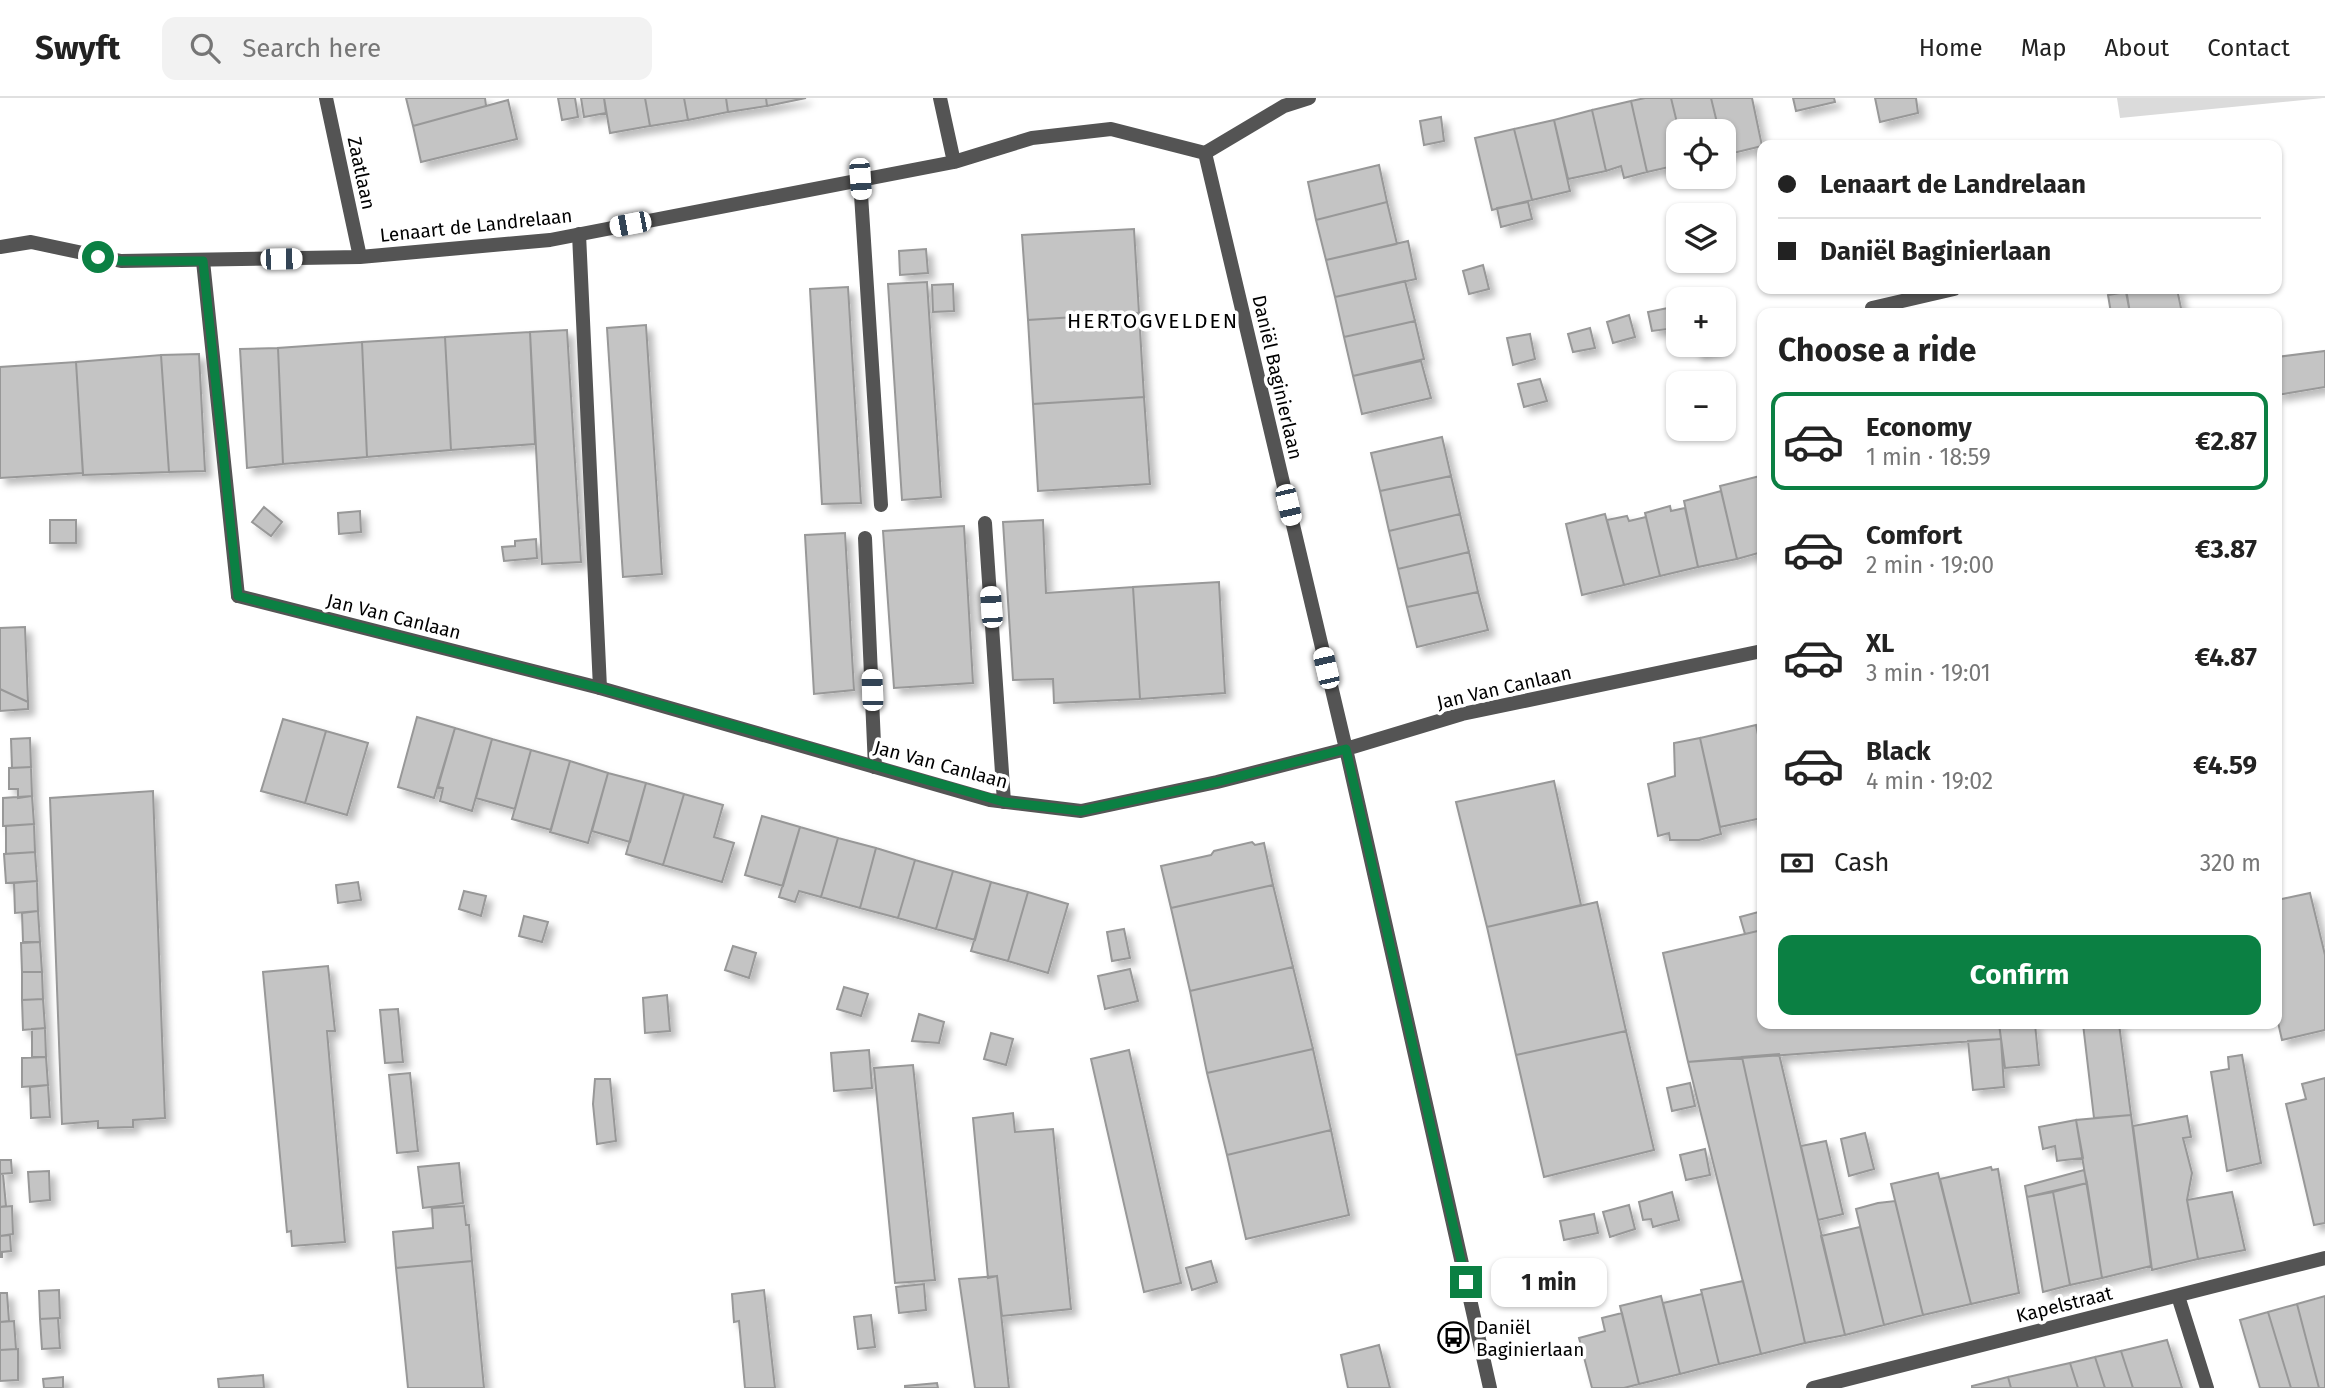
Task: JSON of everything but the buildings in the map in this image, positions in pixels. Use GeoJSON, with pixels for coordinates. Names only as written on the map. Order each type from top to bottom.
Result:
{"type":"FeatureCollection","features":[{"type":"Feature","properties":{"kind":"street","name":"Zaatlaan"},"geometry":{"type":"LineString","coordinates":[[326,98],[360,257]]}},
{"type":"Feature","properties":{"kind":"street"},"geometry":{"type":"LineString","coordinates":[[940,98],[954,162]]}},
{"type":"Feature","properties":{"kind":"street"},"geometry":{"type":"LineString","coordinates":[[1205,153],[1284,106],[1310,98]]}},
{"type":"Feature","properties":{"kind":"street","name":"Lenaart de Landrelaan"},"geometry":{"type":"LineString","coordinates":[[0,247],[32,242],[121,261],[360,257],[550,240],[954,162],[1032,138],[1111,128],[1205,153]]}},
{"type":"Feature","properties":{"kind":"street","name":"Daniël Baginierlaan"},"geometry":{"type":"LineString","coordinates":[[1205,153],[1346,749],[1490,1388]]}},
{"type":"Feature","properties":{"kind":"street"},"geometry":{"type":"LineString","coordinates":[[860,179],[881,505]]}},
{"type":"Feature","properties":{"kind":"street"},"geometry":{"type":"LineString","coordinates":[[579,234],[600,688]]}},
{"type":"Feature","properties":{"kind":"street","name":"Jan Van Canlaan"},"geometry":{"type":"LineString","coordinates":[[203,261],[238,596],[600,688],[1004,802],[1081,811],[1217,782],[1346,749],[1462,714],[1757,652]]}},
{"type":"Feature","properties":{"kind":"street"},"geometry":{"type":"LineString","coordinates":[[1872,308],[1932,294]]}},
{"type":"Feature","properties":{"kind":"street"},"geometry":{"type":"LineString","coordinates":[[985,523],[1004,802]]}},
{"type":"Feature","properties":{"kind":"street"},"geometry":{"type":"LineString","coordinates":[[865,538],[874,767]]}},
{"type":"Feature","properties":{"kind":"street","name":"Kapelstraat"},"geometry":{"type":"LineString","coordinates":[[1813,1388],[2325,1258]]}},
{"type":"Feature","properties":{"kind":"street"},"geometry":{"type":"LineString","coordinates":[[2178,1296],[2207,1388]]}},
{"type":"Feature","properties":{"kind":"shaded area"},"geometry":{"type":"Polygon","coordinates":[[[2117,98],[2323,98],[2120,118],[2117,98]]]}},
{"type":"Feature","properties":{"kind":"place","name":"Daniël Baginierlaan"},"geometry":{"type":"Point","coordinates":[1453,1338]}},
{"type":"Feature","properties":{"kind":"district","name":"HERTOGVELDEN"},"geometry":{"type":"Point","coordinates":[1153,321]}},
{"type":"Feature","properties":{"kind":"route"},"geometry":{"type":"LineString","coordinates":[[98,257],[121,261],[203,261],[238,596],[600,688],[1004,802],[1081,811],[1217,782],[1346,749],[1466,1282]]}}]}
